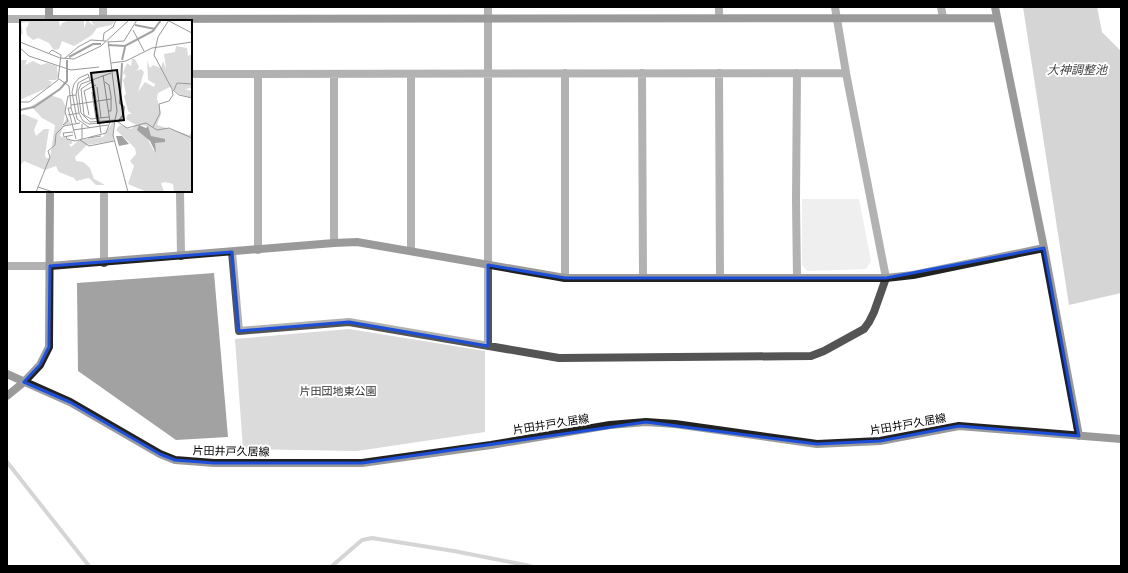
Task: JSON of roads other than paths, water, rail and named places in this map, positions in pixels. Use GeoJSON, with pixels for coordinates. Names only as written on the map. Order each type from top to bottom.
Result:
{"type":"FeatureCollection","features":[{"type":"Feature","properties":{"kind":"street"},"geometry":{"type":"LineString","coordinates":[[49,7],[49,20]]}},
{"type":"Feature","properties":{"kind":"street"},"geometry":{"type":"LineString","coordinates":[[103,7],[103,20]]}},
{"type":"Feature","properties":{"kind":"street"},"geometry":{"type":"LineString","coordinates":[[488,7],[488,346]]}},
{"type":"Feature","properties":{"kind":"street"},"geometry":{"type":"LineString","coordinates":[[719,7],[719,18]]}},
{"type":"Feature","properties":{"kind":"street"},"geometry":{"type":"LineString","coordinates":[[232,252],[239,331],[349,322],[559,358],[811,356],[824,351],[864,328],[874,312],[886,278],[846,73],[835,7]]}},
{"type":"Feature","properties":{"kind":"street"},"geometry":{"type":"LineString","coordinates":[[940,7],[942,18]]}},
{"type":"Feature","properties":{"kind":"street"},"geometry":{"type":"LineString","coordinates":[[995,7],[1044,248],[1079,436]]}},
{"type":"Feature","properties":{"kind":"street"},"geometry":{"type":"LineString","coordinates":[[7,19],[997,18]]}},
{"type":"Feature","properties":{"kind":"street"},"geometry":{"type":"LineString","coordinates":[[564,278],[565,73]]}},
{"type":"Feature","properties":{"kind":"street"},"geometry":{"type":"LineString","coordinates":[[642,73],[643,278]]}},
{"type":"Feature","properties":{"kind":"street"},"geometry":{"type":"LineString","coordinates":[[720,73],[720,278]]}},
{"type":"Feature","properties":{"kind":"street"},"geometry":{"type":"LineString","coordinates":[[797,73],[797,278]]}},
{"type":"Feature","properties":{"kind":"street"},"geometry":{"type":"LineString","coordinates":[[192,74],[846,73]]}},
{"type":"Feature","properties":{"kind":"street"},"geometry":{"type":"LineString","coordinates":[[258,74],[258,250]]}},
{"type":"Feature","properties":{"kind":"street"},"geometry":{"type":"LineString","coordinates":[[334,74],[334,243]]}},
{"type":"Feature","properties":{"kind":"street"},"geometry":{"type":"LineString","coordinates":[[411,74],[411,251]]}},
{"type":"Feature","properties":{"kind":"street"},"geometry":{"type":"LineString","coordinates":[[7,396],[24,382],[40,365],[49,347],[50,192]]}},
{"type":"Feature","properties":{"kind":"street"},"geometry":{"type":"LineString","coordinates":[[104,192],[104,263]]}},
{"type":"Feature","properties":{"kind":"street"},"geometry":{"type":"LineString","coordinates":[[180,192],[181,256]]}},
{"type":"Feature","properties":{"kind":"street"},"geometry":{"type":"LineString","coordinates":[[7,266],[50,266],[104,263],[357,242],[564,278],[886,278],[913,275],[1044,248]]}},
{"type":"Feature","properties":{"kind":"street","name":"片田井戸久居線"},"geometry":{"type":"LineString","coordinates":[[7,374],[70,402],[160,454],[174,460],[214,463],[362,463],[491,445],[610,425],[646,422],[675,424],[817,444],[880,441],[959,426],[1121,439]]}},
{"type":"Feature","properties":{"kind":"water","name":"大神調整池"},"geometry":{"type":"Polygon","coordinates":[[[1023,7],[1097,7],[1102,32],[1121,51],[1121,293],[1069,305],[1023,7]]]}},
{"type":"Feature","properties":{"kind":"water"},"geometry":{"type":"Polygon","coordinates":[[[214,273],[228,437],[176,440],[78,371],[77,283],[214,273]]]}},
{"type":"Feature","properties":{"kind":"waterway"},"geometry":{"type":"LineString","coordinates":[[7,462],[89,566]]}},
{"type":"Feature","properties":{"kind":"waterway"},"geometry":{"type":"LineString","coordinates":[[332,566],[362,540],[372,538],[454,551],[530,566]]}},
{"type":"Feature","properties":{"kind":"park label","name":"片田団地東公園"},"geometry":{"type":"Point","coordinates":[338,391]}}]}
